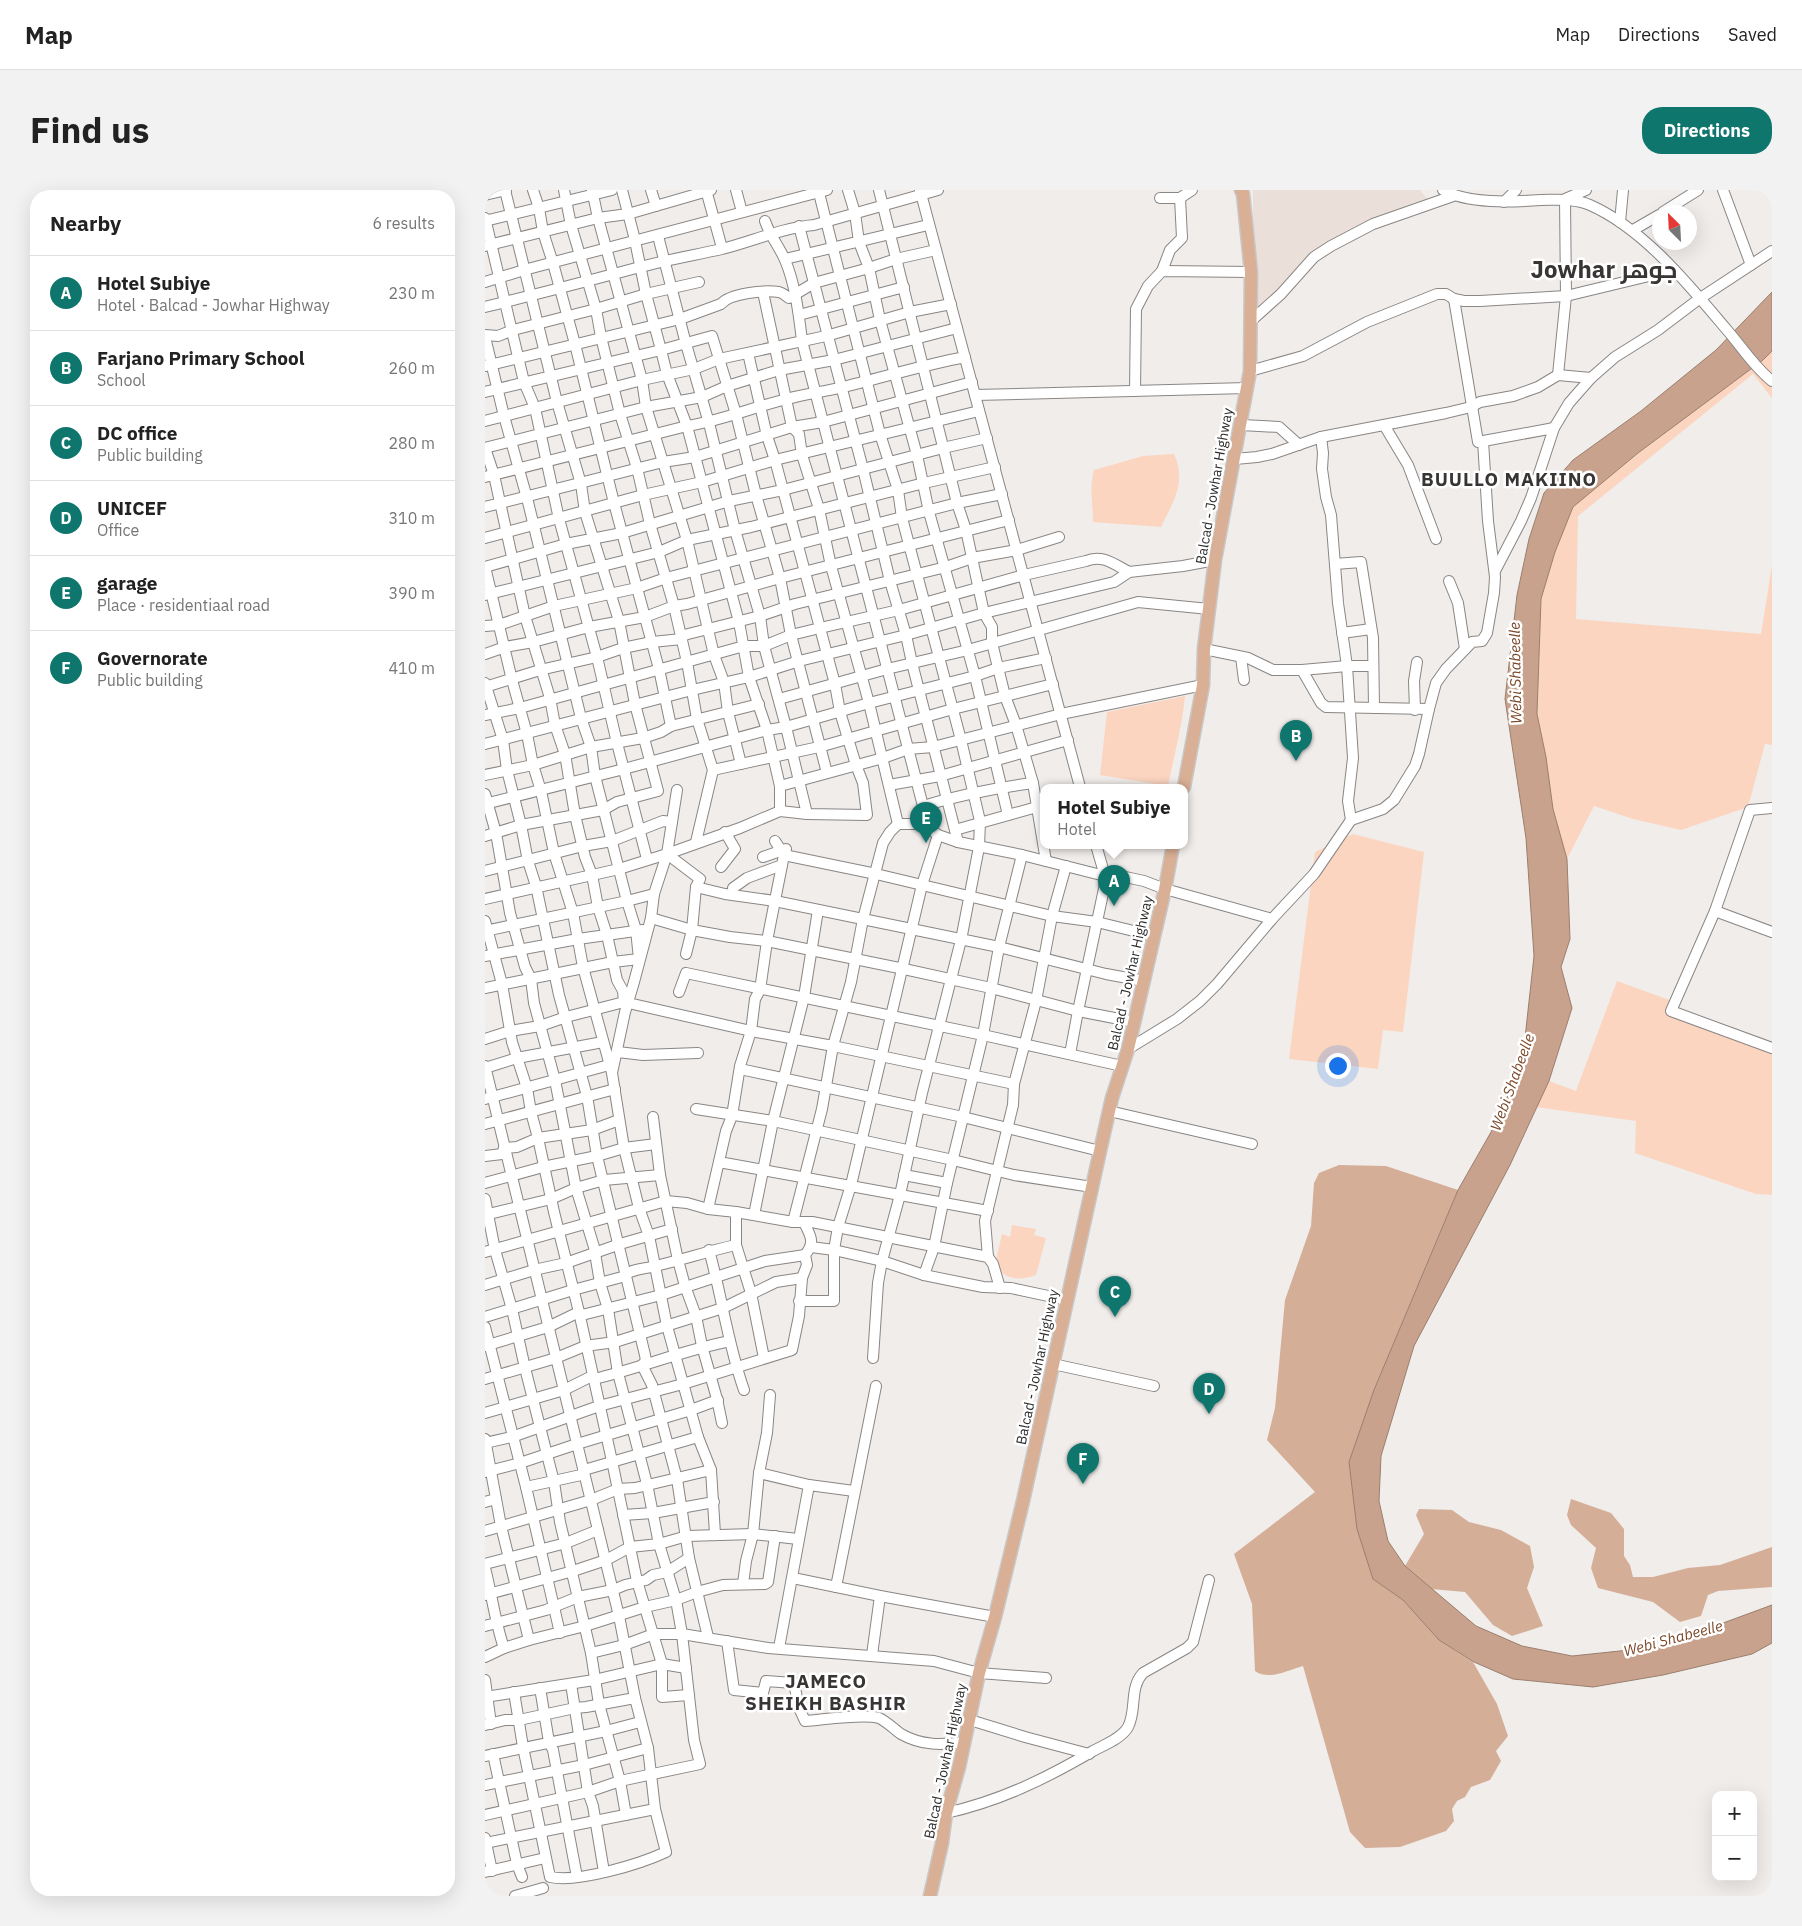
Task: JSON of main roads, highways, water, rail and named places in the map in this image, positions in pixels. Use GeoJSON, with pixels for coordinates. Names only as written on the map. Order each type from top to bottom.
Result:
{"type":"FeatureCollection","features":[{"type":"Feature","properties":{"kind":"main road","name":"Balcad - Jowhar Highway"},"geometry":{"type":"LineString","coordinates":[[1185,784],[1203,685],[1204,649],[1215,560],[1250,371],[1251,272],[1243,194],[1241,190]]}},
{"type":"Feature","properties":{"kind":"main road","name":"Balcad - Jowhar Highway"},"geometry":{"type":"LineString","coordinates":[[930,1896],[942,1843],[946,1814],[965,1742],[979,1673],[995,1617],[1109,1111],[1135,1022],[1172,849]]}},
{"type":"Feature","properties":{"kind":"water","name":"Webi Shabeelle"},"geometry":{"type":"Polygon","coordinates":[[[1772,292],[1772,351],[1763,360],[1638,453],[1573,507],[1555,552],[1541,599],[1537,714],[1546,757],[1553,809],[1567,859],[1570,939],[1561,967],[1572,1008],[1549,1081],[1510,1165],[1414,1346],[1381,1456],[1379,1501],[1388,1541],[1405,1566],[1476,1626],[1522,1646],[1572,1656],[1658,1647],[1772,1605],[1772,1643],[1752,1654],[1663,1675],[1593,1687],[1513,1679],[1474,1662],[1439,1640],[1403,1600],[1373,1579],[1357,1529],[1349,1462],[1374,1390],[1458,1190],[1503,1111],[1525,1038],[1534,956],[1526,838],[1505,699],[1517,595],[1529,539],[1544,493],[1573,460],[1641,411],[1716,350],[1772,292]]]}},
{"type":"Feature","properties":{"kind":"place","name":"Farjano Primary School"},"geometry":{"type":"Point","coordinates":[1296,761]}},
{"type":"Feature","properties":{"kind":"place","name":"garage"},"geometry":{"type":"Point","coordinates":[926,843]}},
{"type":"Feature","properties":{"kind":"place","name":"Hotel Subiye"},"geometry":{"type":"Point","coordinates":[1114,906]}},
{"type":"Feature","properties":{"kind":"place","name":"DC office"},"geometry":{"type":"Point","coordinates":[1115,1317]}},
{"type":"Feature","properties":{"kind":"place","name":"UNICEF"},"geometry":{"type":"Point","coordinates":[1209,1414]}},
{"type":"Feature","properties":{"kind":"place","name":"Governorate"},"geometry":{"type":"Point","coordinates":[1083,1484]}},
{"type":"Feature","properties":{"kind":"district","name":"Jowhar جوهر"},"geometry":{"type":"Point","coordinates":[1604,269]}},
{"type":"Feature","properties":{"kind":"district","name":"BUULLO MAKIINO"},"geometry":{"type":"Point","coordinates":[1509,479]}},
{"type":"Feature","properties":{"kind":"district","name":"JAMECO SHEIKH BASHIR"},"geometry":{"type":"Point","coordinates":[826,1692]}}]}
